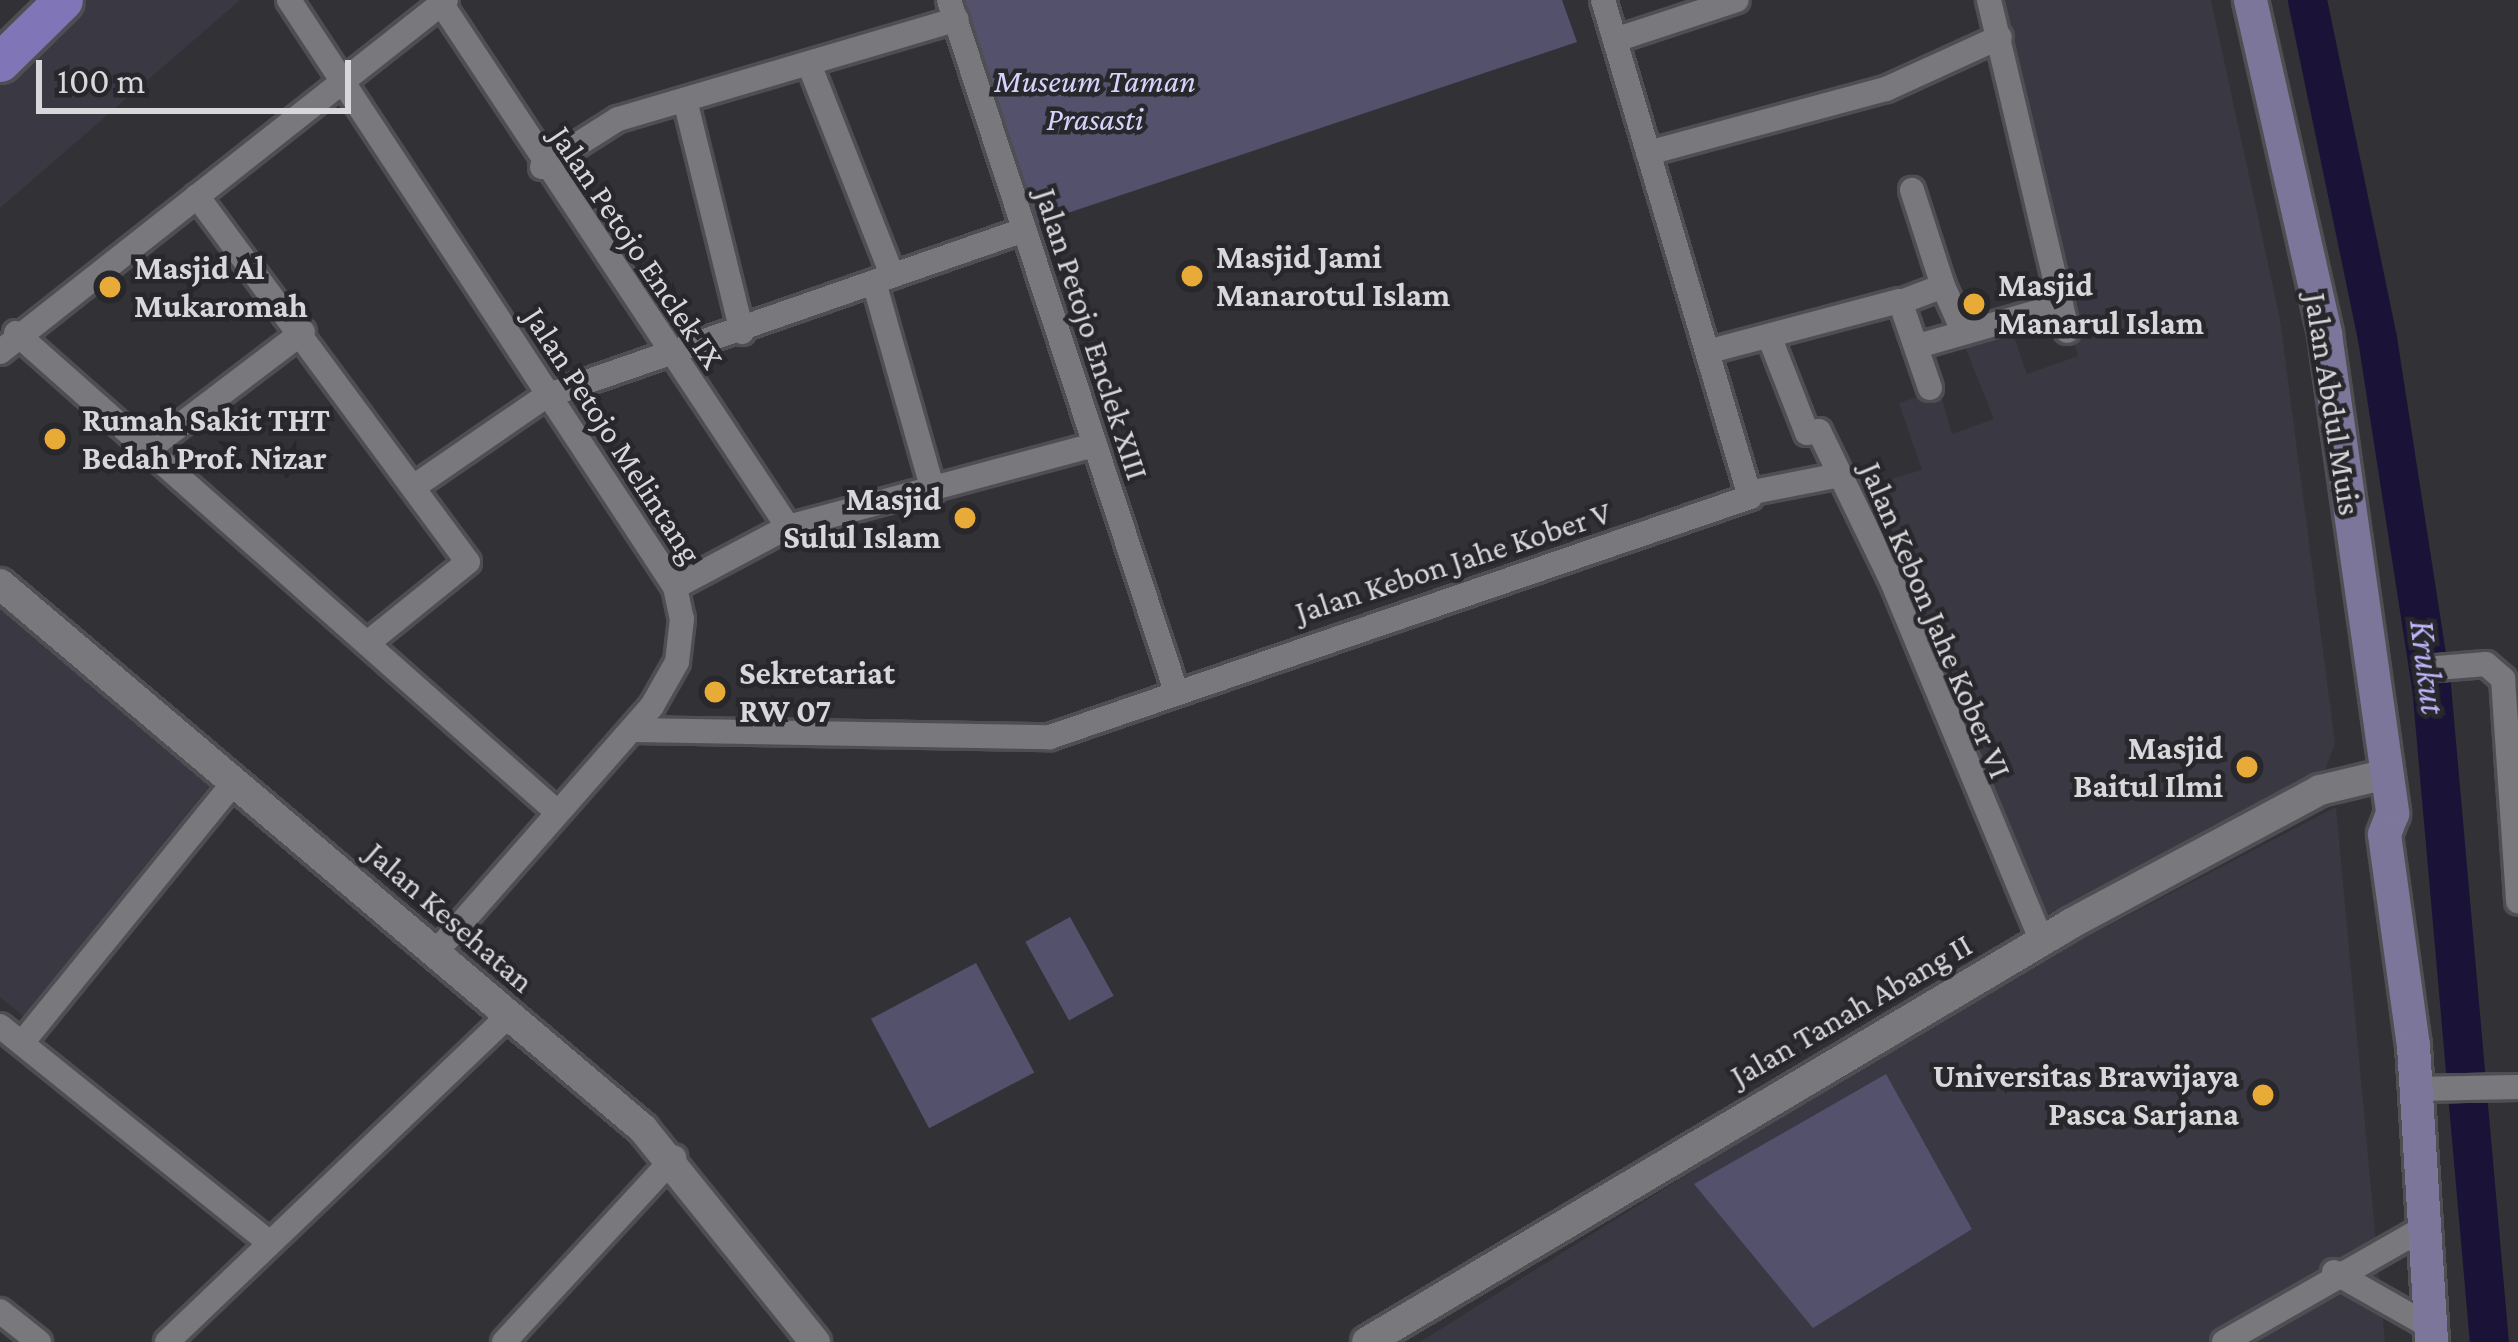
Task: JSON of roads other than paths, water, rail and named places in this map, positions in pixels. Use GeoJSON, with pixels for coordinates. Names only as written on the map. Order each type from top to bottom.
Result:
{"type":"FeatureCollection","features":[{"type":"Feature","properties":{"kind":"main road"},"geometry":{"type":"LineString","coordinates":[[3,54],[63,0]]}},
{"type":"Feature","properties":{"kind":"main road","name":"Jalan Abdul Muis"},"geometry":{"type":"LineString","coordinates":[[2251,0],[2325,334],[2387,774],[2392,813],[2385,841],[2413,1046],[2426,1089],[2424,1228],[2431,1334]]}},
{"type":"Feature","properties":{"kind":"street","name":"Jalan Petojo Melintang"},"geometry":{"type":"LineString","coordinates":[[289,0],[344,76],[546,396],[675,587],[683,644],[633,730],[437,951]]}},
{"type":"Feature","properties":{"kind":"street"},"geometry":{"type":"LineString","coordinates":[[1589,0],[1615,50]]}},
{"type":"Feature","properties":{"kind":"street"},"geometry":{"type":"LineString","coordinates":[[1603,0],[1615,50],[1714,350],[1751,494]]}},
{"type":"Feature","properties":{"kind":"street"},"geometry":{"type":"LineString","coordinates":[[1615,50],[1737,0]]}},
{"type":"Feature","properties":{"kind":"street"},"geometry":{"type":"LineString","coordinates":[[1989,0],[2067,332]]}},
{"type":"Feature","properties":{"kind":"street"},"geometry":{"type":"LineString","coordinates":[[442,1],[8,343],[150,448],[557,812]]}},
{"type":"Feature","properties":{"kind":"street","name":"Jalan Petojo Enclek IX"},"geometry":{"type":"LineString","coordinates":[[442,1],[542,167],[788,527]]}},
{"type":"Feature","properties":{"kind":"street"},"geometry":{"type":"LineString","coordinates":[[542,167],[618,119],[809,64],[953,9]]}},
{"type":"Feature","properties":{"kind":"street","name":"Jalan Petojo Enclek XIII"},"geometry":{"type":"LineString","coordinates":[[953,9],[1021,231],[1175,688]]}},
{"type":"Feature","properties":{"kind":"street"},"geometry":{"type":"LineString","coordinates":[[1648,153],[1886,89],[2000,38]]}},
{"type":"Feature","properties":{"kind":"street"},"geometry":{"type":"LineString","coordinates":[[809,64],[883,279],[933,491]]}},
{"type":"Feature","properties":{"kind":"street"},"geometry":{"type":"LineString","coordinates":[[685,100],[742,332]]}},
{"type":"Feature","properties":{"kind":"street"},"geometry":{"type":"LineString","coordinates":[[1912,190],[1943,286],[1964,333]]}},
{"type":"Feature","properties":{"kind":"street"},"geometry":{"type":"LineString","coordinates":[[197,196],[303,332],[468,566],[370,641]]}},
{"type":"Feature","properties":{"kind":"street"},"geometry":{"type":"LineString","coordinates":[[415,486],[546,396],[742,332],[1021,231]]}},
{"type":"Feature","properties":{"kind":"street"},"geometry":{"type":"LineString","coordinates":[[1714,350],[1901,302],[1943,286]]}},
{"type":"Feature","properties":{"kind":"street"},"geometry":{"type":"LineString","coordinates":[[1901,302],[1930,388]]}},
{"type":"Feature","properties":{"kind":"street"},"geometry":{"type":"LineString","coordinates":[[1918,346],[2062,305]]}},
{"type":"Feature","properties":{"kind":"street"},"geometry":{"type":"LineString","coordinates":[[150,448],[303,332]]}},
{"type":"Feature","properties":{"kind":"street","name":"Jalan Kebon Jahe Kober VI"},"geometry":{"type":"LineString","coordinates":[[1769,336],[1807,433],[1818,430],[1840,475],[2042,941]]}},
{"type":"Feature","properties":{"kind":"street"},"geometry":{"type":"LineString","coordinates":[[675,587],[788,527],[1094,445]]}},
{"type":"Feature","properties":{"kind":"street","name":"Jalan Kebon Jahe Kober V"},"geometry":{"type":"LineString","coordinates":[[633,730],[1050,737],[1175,688],[1751,494],[1840,475]]}},
{"type":"Feature","properties":{"kind":"street","name":"Jalan Kesehatan"},"geometry":{"type":"LineString","coordinates":[[0,584],[437,951],[674,1158],[815,1342]]}},
{"type":"Feature","properties":{"kind":"street"},"geometry":{"type":"LineString","coordinates":[[2438,668],[2486,664],[2503,680],[2518,901]]}},
{"type":"Feature","properties":{"kind":"street","name":"Jalan Tanah Abang II"},"geometry":{"type":"LineString","coordinates":[[1366,1342],[2042,941],[2320,790],[2387,774]]}},
{"type":"Feature","properties":{"kind":"street"},"geometry":{"type":"LineString","coordinates":[[22,1043],[234,782]]}},
{"type":"Feature","properties":{"kind":"street"},"geometry":{"type":"LineString","coordinates":[[167,1342],[265,1239],[509,1015]]}},
{"type":"Feature","properties":{"kind":"street"},"geometry":{"type":"LineString","coordinates":[[0,1027],[265,1239]]}},
{"type":"Feature","properties":{"kind":"street"},"geometry":{"type":"LineString","coordinates":[[2426,1089],[2508,1087]]}},
{"type":"Feature","properties":{"kind":"street"},"geometry":{"type":"LineString","coordinates":[[504,1342],[674,1158]]}},
{"type":"Feature","properties":{"kind":"street"},"geometry":{"type":"LineString","coordinates":[[2224,1342],[2334,1272],[2424,1228]]}},
{"type":"Feature","properties":{"kind":"street"},"geometry":{"type":"LineString","coordinates":[[2334,1272],[2431,1334]]}},
{"type":"Feature","properties":{"kind":"street"},"geometry":{"type":"LineString","coordinates":[[0,1310],[39,1342]]}},
{"type":"Feature","properties":{"kind":"waterway","name":"Krukut"},"geometry":{"type":"LineString","coordinates":[[2307,0],[2377,338],[2431,685],[2489,1342]]}},
{"type":"Feature","properties":{"kind":"place","name":"Masjid Jami Manarotul Islam"},"geometry":{"type":"Point","coordinates":[1192,276]}},
{"type":"Feature","properties":{"kind":"place","name":"Masjid Al Mukaromah"},"geometry":{"type":"Point","coordinates":[110,287]}},
{"type":"Feature","properties":{"kind":"place","name":"Masjid Manarul Islam"},"geometry":{"type":"Point","coordinates":[1974,304]}},
{"type":"Feature","properties":{"kind":"place","name":"Rumah Sakit THT Bedah Prof. Nizar"},"geometry":{"type":"Point","coordinates":[55,439]}},
{"type":"Feature","properties":{"kind":"place","name":"Masjid Sulul Islam"},"geometry":{"type":"Point","coordinates":[965,518]}},
{"type":"Feature","properties":{"kind":"place","name":"Sekretariat RW 07"},"geometry":{"type":"Point","coordinates":[715,692]}},
{"type":"Feature","properties":{"kind":"place","name":"Masjid Baitul Ilmi"},"geometry":{"type":"Point","coordinates":[2247,767]}},
{"type":"Feature","properties":{"kind":"place","name":"Universitas Brawijaya Pasca Sarjana"},"geometry":{"type":"Point","coordinates":[2263,1095]}},
{"type":"Feature","properties":{"kind":"park label","name":"Museum Taman Prasasti"},"geometry":{"type":"Point","coordinates":[1095,100]}}]}
